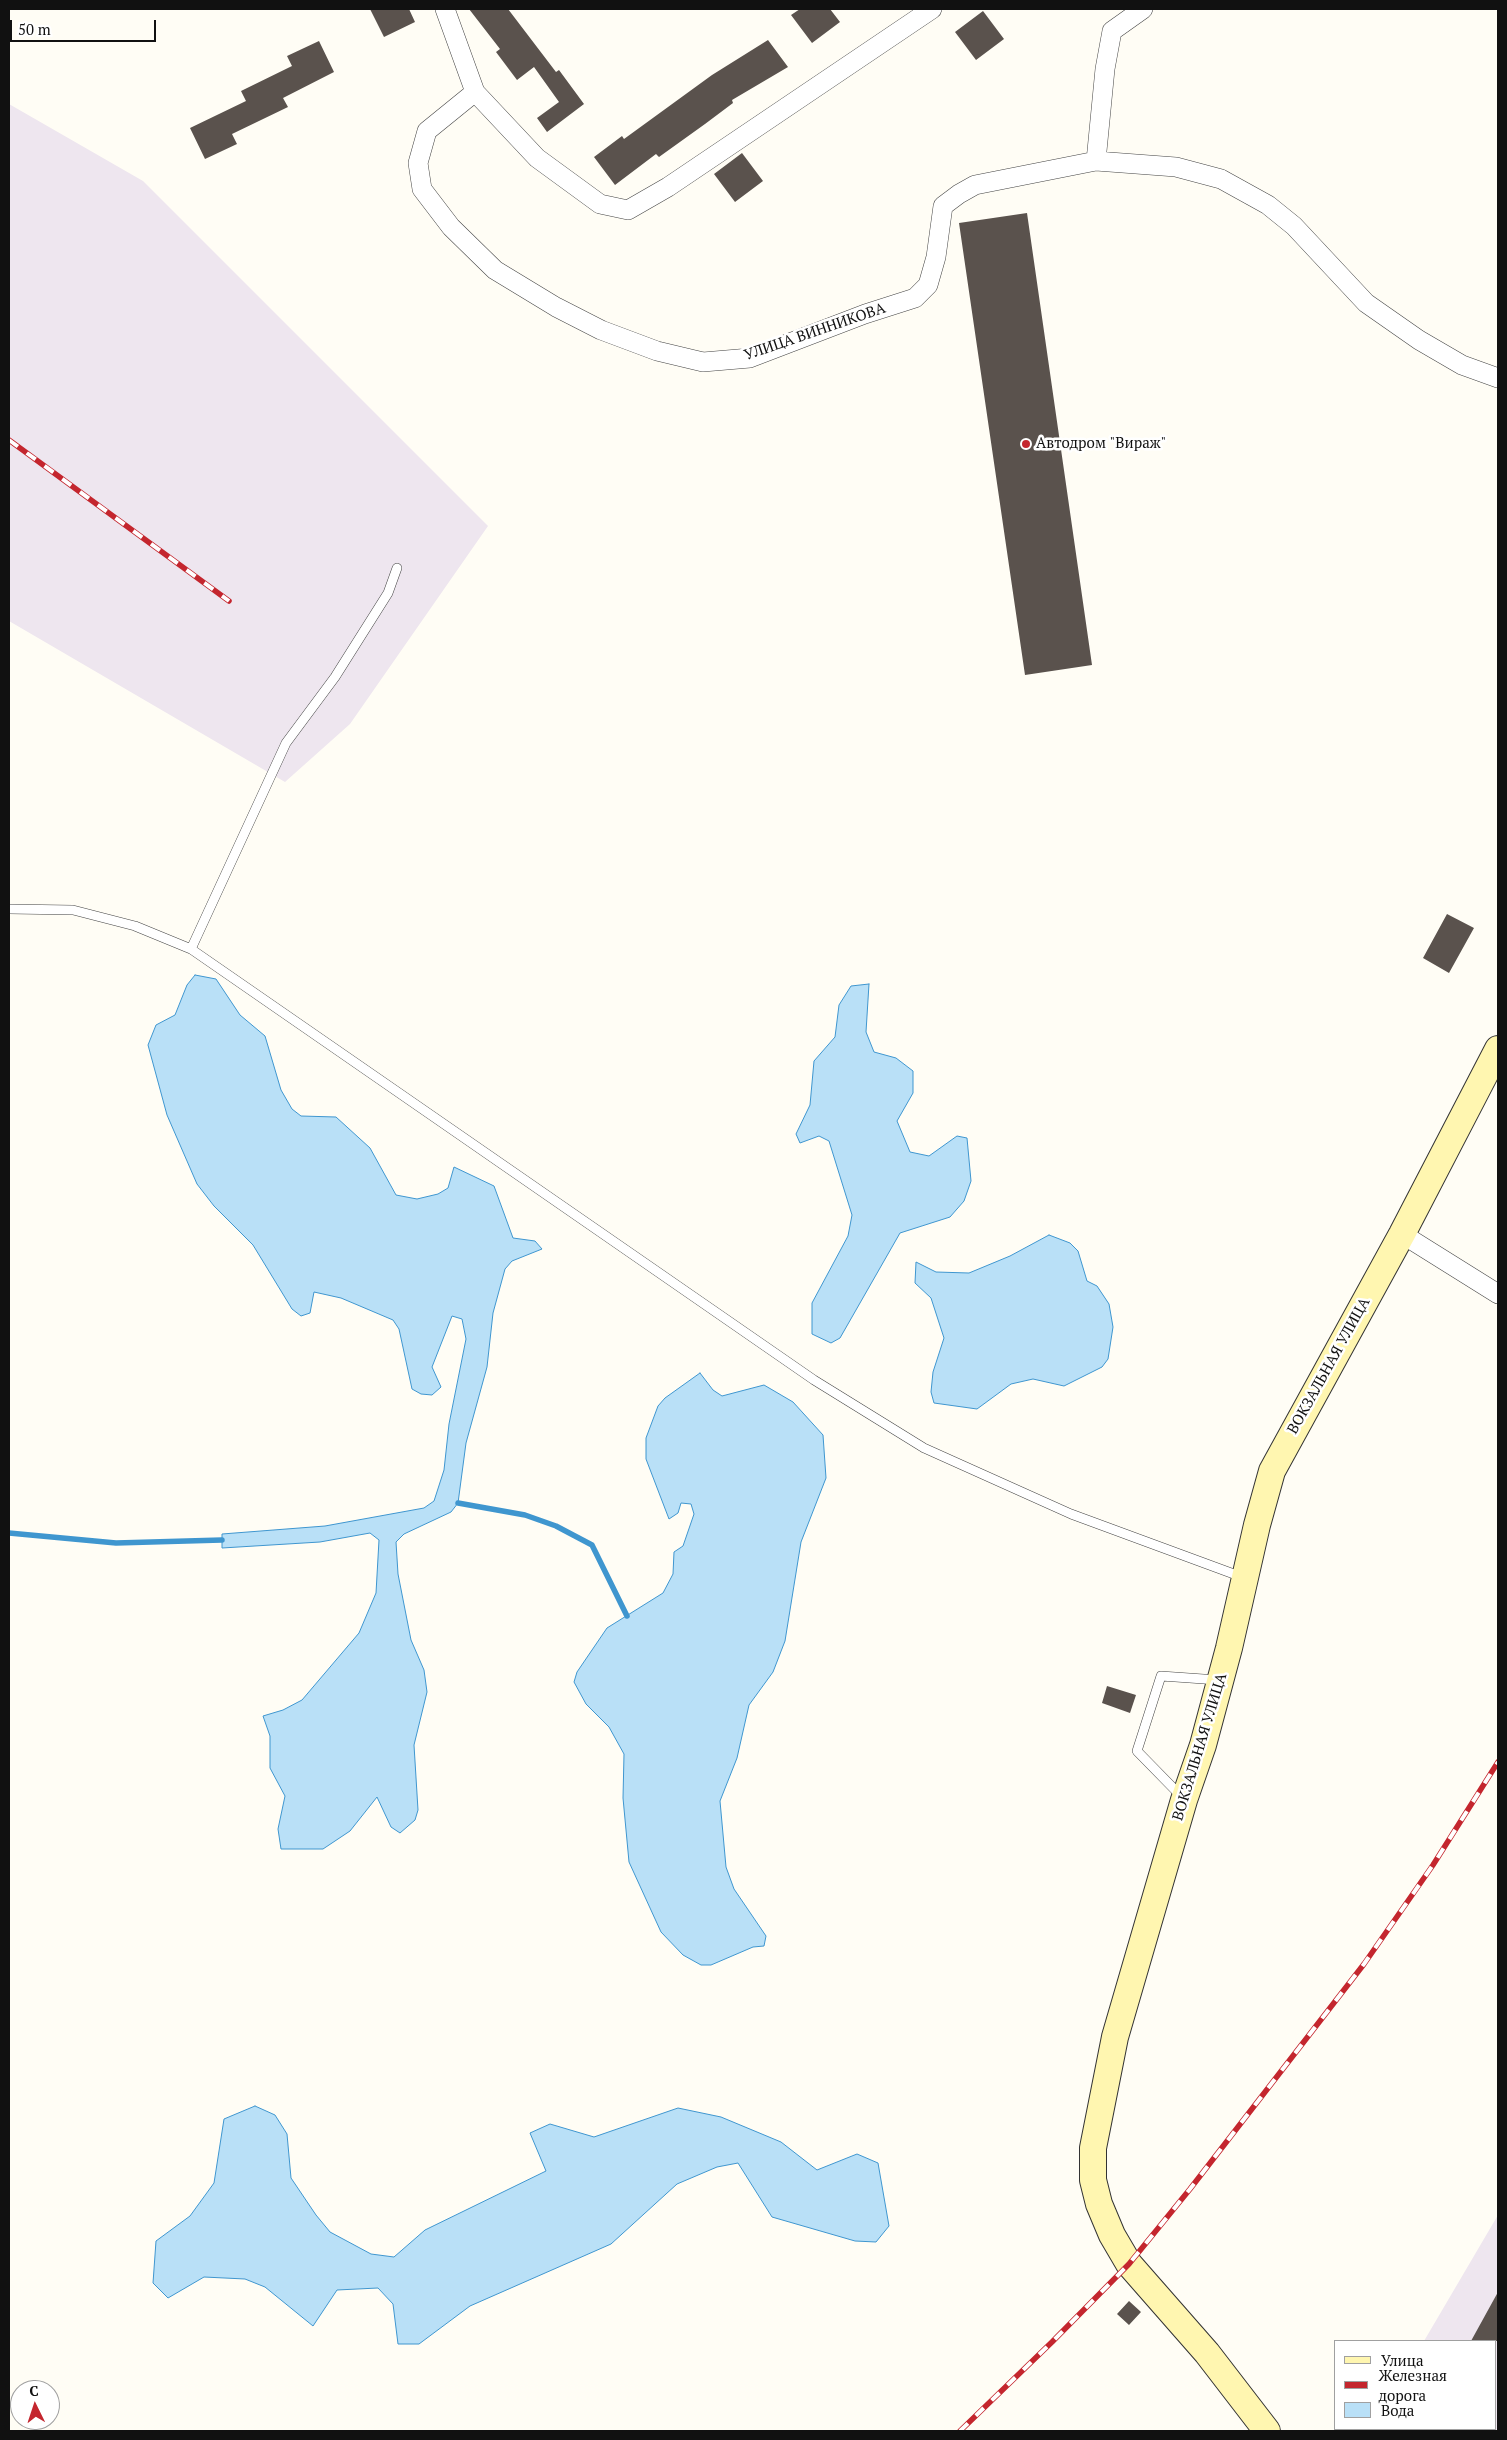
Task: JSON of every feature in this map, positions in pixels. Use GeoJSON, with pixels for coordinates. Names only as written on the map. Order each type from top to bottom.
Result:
{"type":"FeatureCollection","features":[{"type":"Feature","properties":{"kind":"street"},"geometry":{"type":"LineString","coordinates":[[445,9],[475,92],[537,158],[600,204],[628,210],[668,188],[932,9]]}},
{"type":"Feature","properties":{"kind":"street"},"geometry":{"type":"LineString","coordinates":[[1096,161],[1105,69],[1112,31],[1143,9]]}},
{"type":"Feature","properties":{"kind":"street","name":"УЛИЦА ВИННИКОВА"},"geometry":{"type":"LineString","coordinates":[[475,92],[427,130],[418,164],[422,189],[451,226],[495,270],[556,307],[601,330],[649,348],[703,362],[750,358],[865,314],[915,298],[928,285],[936,257],[943,206],[975,185],[1096,161],[1176,167],[1228,183],[1268,205],[1287,221],[1366,303],[1419,340],[1462,365],[1498,378]]}},
{"type":"Feature","properties":{"kind":"street","name":"ВОКЗАЛЬНАЯ УЛИЦА"},"geometry":{"type":"LineString","coordinates":[[1267,2431],[1207,2353],[1138,2278],[1112,2235],[1099,2204],[1093,2180],[1093,2148],[1115,2037],[1184,1800],[1203,1745],[1221,1680],[1259,1516],[1279,1457],[1402,1234],[1498,1049]]}},
{"type":"Feature","properties":{"kind":"street"},"geometry":{"type":"LineString","coordinates":[[1402,1234],[1498,1294]]}},
{"type":"Feature","properties":{"kind":"lane"},"geometry":{"type":"LineString","coordinates":[[191,949],[286,743],[335,677],[388,593],[397,568]]}},
{"type":"Feature","properties":{"kind":"lane"},"geometry":{"type":"LineString","coordinates":[[9,909],[73,910],[135,926],[191,949],[814,1380],[924,1448],[1071,1514],[1245,1578]]}},
{"type":"Feature","properties":{"kind":"lane"},"geometry":{"type":"LineString","coordinates":[[1184,1800],[1137,1751],[1161,1676],[1221,1680]]}},
{"type":"Feature","properties":{"kind":"shaded area"},"geometry":{"type":"Polygon","coordinates":[[[9,104],[143,181],[488,526],[350,724],[285,782],[9,621],[9,104]]]}},
{"type":"Feature","properties":{"kind":"shaded area"},"geometry":{"type":"Polygon","coordinates":[[[1498,2215],[1498,2431],[1371,2431],[1497,2430],[1497,2340],[1425,2340],[1498,2215]]]}},
{"type":"Feature","properties":{"kind":"water"},"geometry":{"type":"Polygon","coordinates":[[[195,975],[216,979],[240,1015],[265,1036],[281,1090],[292,1109],[301,1116],[336,1117],[370,1148],[396,1195],[417,1199],[438,1194],[448,1188],[454,1167],[494,1186],[513,1238],[535,1241],[542,1249],[512,1261],[505,1269],[493,1313],[487,1367],[466,1443],[458,1503],[451,1512],[404,1534],[396,1542],[398,1574],[411,1640],[424,1670],[427,1692],[414,1745],[418,1810],[415,1820],[400,1833],[391,1827],[377,1797],[350,1831],[323,1849],[281,1849],[278,1829],[285,1796],[270,1768],[270,1736],[263,1716],[283,1710],[302,1700],[359,1633],[376,1593],[379,1540],[370,1533],[320,1542],[222,1548],[222,1534],[325,1526],[424,1508],[434,1501],[444,1470],[449,1424],[466,1339],[462,1319],[452,1316],[432,1367],[441,1387],[432,1395],[421,1394],[412,1389],[399,1329],[393,1320],[341,1298],[314,1292],[310,1313],[301,1316],[292,1309],[253,1245],[214,1206],[197,1184],[167,1115],[148,1045],[156,1025],[175,1015],[187,985],[195,975]]]}},
{"type":"Feature","properties":{"kind":"water"},"geometry":{"type":"Polygon","coordinates":[[[869,984],[866,1032],[874,1052],[896,1058],[913,1071],[913,1093],[897,1121],[910,1152],[929,1156],[957,1136],[967,1138],[971,1181],[964,1201],[950,1217],[900,1233],[840,1338],[831,1343],[812,1334],[812,1303],[848,1236],[852,1215],[829,1141],[819,1136],[800,1143],[796,1134],[810,1105],[814,1061],[835,1037],[839,1005],[851,986],[869,984]]]}},
{"type":"Feature","properties":{"kind":"water"},"geometry":{"type":"Polygon","coordinates":[[[1049,1235],[1070,1243],[1078,1251],[1087,1281],[1097,1286],[1109,1304],[1113,1327],[1108,1359],[1102,1367],[1064,1386],[1033,1379],[1011,1384],[977,1409],[934,1403],[931,1392],[933,1372],[944,1338],[931,1298],[915,1283],[916,1262],[936,1272],[969,1273],[1010,1256],[1049,1235]]]}},
{"type":"Feature","properties":{"kind":"water"},"geometry":{"type":"Polygon","coordinates":[[[700,1373],[713,1390],[722,1396],[764,1385],[793,1402],[823,1435],[826,1478],[801,1542],[785,1641],[773,1672],[749,1705],[737,1758],[720,1801],[726,1867],[734,1889],[766,1936],[764,1946],[753,1947],[711,1965],[701,1965],[683,1955],[661,1932],[629,1862],[623,1798],[624,1754],[609,1727],[586,1704],[574,1682],[577,1672],[607,1628],[663,1593],[673,1574],[674,1552],[683,1546],[694,1514],[691,1504],[681,1503],[678,1513],[669,1519],[646,1459],[646,1438],[658,1406],[665,1398],[700,1373]]]}},
{"type":"Feature","properties":{"kind":"water"},"geometry":{"type":"Polygon","coordinates":[[[255,2106],[275,2115],[287,2134],[291,2178],[316,2215],[330,2232],[371,2254],[394,2257],[425,2230],[546,2171],[530,2133],[550,2124],[594,2137],[678,2108],[721,2117],[781,2142],[817,2170],[857,2154],[878,2163],[889,2226],[876,2242],[855,2241],[772,2217],[738,2163],[717,2167],[677,2184],[611,2244],[470,2306],[419,2344],[398,2344],[393,2304],[378,2288],[337,2290],[313,2326],[265,2287],[245,2279],[204,2277],[168,2298],[153,2283],[156,2241],[190,2216],[214,2183],[224,2119],[255,2106]]]}},
{"type":"Feature","properties":{"kind":"building"},"geometry":{"type":"Polygon","coordinates":[[[370,9],[409,9],[415,22],[384,37],[370,9]]]}},
{"type":"Feature","properties":{"kind":"building"},"geometry":{"type":"Polygon","coordinates":[[[469,9],[508,9],[556,72],[559,70],[584,104],[547,132],[537,118],[559,102],[534,67],[517,80],[496,52],[500,49],[469,9]]]}},
{"type":"Feature","properties":{"kind":"building"},"geometry":{"type":"Polygon","coordinates":[[[800,9],[830,9],[840,22],[812,43],[791,15],[800,9]]]}},
{"type":"Feature","properties":{"kind":"building"},"geometry":{"type":"Polygon","coordinates":[[[983,11],[1004,39],[976,60],[955,32],[983,11]]]}},
{"type":"Feature","properties":{"kind":"building"},"geometry":{"type":"Polygon","coordinates":[[[768,40],[788,67],[732,100],[733,103],[705,124],[659,157],[656,154],[615,185],[594,157],[622,136],[624,139],[712,75],[768,40]]]}},
{"type":"Feature","properties":{"kind":"building"},"geometry":{"type":"Polygon","coordinates":[[[319,41],[334,72],[283,98],[288,107],[232,134],[237,144],[205,159],[190,128],[246,101],[241,91],[292,66],[287,56],[319,41]]]}},
{"type":"Feature","properties":{"kind":"building"},"geometry":{"type":"Polygon","coordinates":[[[742,153],[763,181],[735,202],[714,174],[742,153]]]}},
{"type":"Feature","properties":{"kind":"building","name":"Автодром \"Вираж\""},"geometry":{"type":"Polygon","coordinates":[[[1027,213],[1092,665],[1025,675],[959,223],[1027,213]]]}},
{"type":"Feature","properties":{"kind":"building"},"geometry":{"type":"Polygon","coordinates":[[[1447,914],[1474,928],[1449,973],[1423,958],[1447,914]]]}},
{"type":"Feature","properties":{"kind":"building"},"geometry":{"type":"Polygon","coordinates":[[[1107,1686],[1136,1695],[1130,1713],[1102,1703],[1107,1686]]]}},
{"type":"Feature","properties":{"kind":"building"},"geometry":{"type":"Polygon","coordinates":[[[1498,2292],[1498,2341],[1472,2340],[1498,2292]]]}},
{"type":"Feature","properties":{"kind":"building"},"geometry":{"type":"Polygon","coordinates":[[[1129,2301],[1141,2312],[1129,2325],[1117,2314],[1129,2301]]]}},
{"type":"Feature","properties":{"kind":"waterway"},"geometry":{"type":"LineString","coordinates":[[458,1503],[525,1515],[556,1526],[592,1545],[627,1616]]}},
{"type":"Feature","properties":{"kind":"waterway"},"geometry":{"type":"LineString","coordinates":[[9,1533],[116,1543],[222,1540]]}},
{"type":"Feature","properties":{"kind":"railway"},"geometry":{"type":"LineString","coordinates":[[9,440],[229,601]]}},
{"type":"Feature","properties":{"kind":"railway"},"geometry":{"type":"LineString","coordinates":[[960,2431],[1129,2264],[1190,2189],[1364,1964],[1433,1865],[1498,1762]]}},
{"type":"Feature","properties":{"kind":"place","name":"Автодром \"Вираж\""},"geometry":{"type":"Point","coordinates":[1026,444]}}]}
